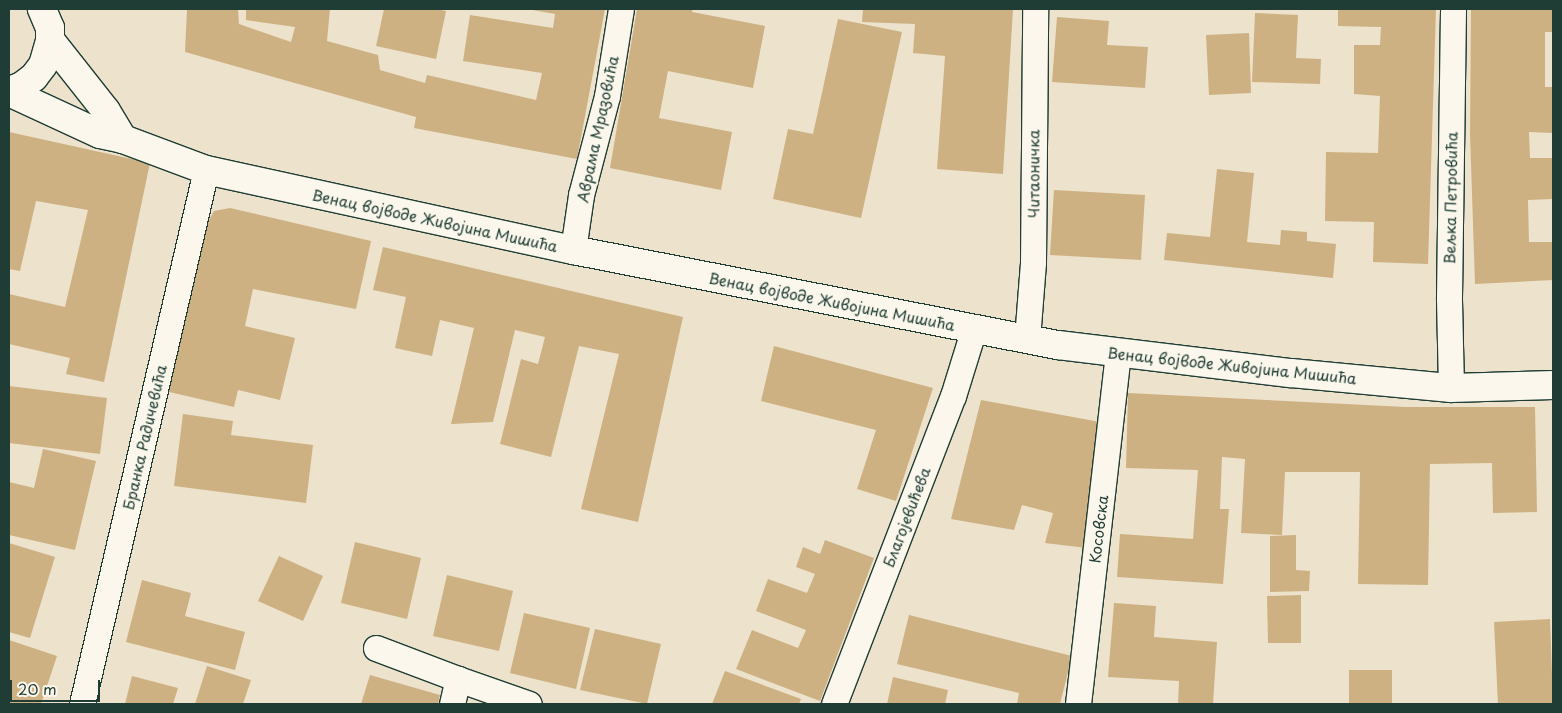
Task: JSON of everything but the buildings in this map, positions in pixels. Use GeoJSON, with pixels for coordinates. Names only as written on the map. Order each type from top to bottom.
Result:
{"type":"FeatureCollection","features":[{"type":"Feature","properties":{"kind":"main road"},"geometry":{"type":"LineString","coordinates":[[9,91],[22,86],[34,77],[43,65],[46,19]]}},
{"type":"Feature","properties":{"kind":"main road"},"geometry":{"type":"LineString","coordinates":[[46,19],[123,139]]}},
{"type":"Feature","properties":{"kind":"main road","name":"Венац војводе Живојина Мишића"},"geometry":{"type":"LineString","coordinates":[[9,91],[100,134],[123,139],[206,170],[573,250],[1028,339],[1118,353],[1291,373],[1451,388],[1553,385]]}},
{"type":"Feature","properties":{"kind":"street","name":"Аврама Мразовића"},"geometry":{"type":"LineString","coordinates":[[573,250],[581,195],[607,96],[620,9]]}},
{"type":"Feature","properties":{"kind":"street","name":"Читаоничка"},"geometry":{"type":"LineString","coordinates":[[1028,339],[1033,262],[1034,9]]}},
{"type":"Feature","properties":{"kind":"street","name":"Вељка Петровића"},"geometry":{"type":"LineString","coordinates":[[1451,388],[1449,297],[1452,9]]}},
{"type":"Feature","properties":{"kind":"street","name":"Бранка Радичевића"},"geometry":{"type":"LineString","coordinates":[[82,704],[206,170]]}},
{"type":"Feature","properties":{"kind":"street","name":"Благојевићева"},"geometry":{"type":"LineString","coordinates":[[834,704],[953,396],[974,328]]}},
{"type":"Feature","properties":{"kind":"street","name":"Косовска"},"geometry":{"type":"LineString","coordinates":[[1078,704],[1118,353]]}},
{"type":"Feature","properties":{"kind":"street"},"geometry":{"type":"LineString","coordinates":[[376,648],[458,680],[529,704]]}},
{"type":"Feature","properties":{"kind":"street"},"geometry":{"type":"LineString","coordinates":[[452,704],[458,680]]}}]}
